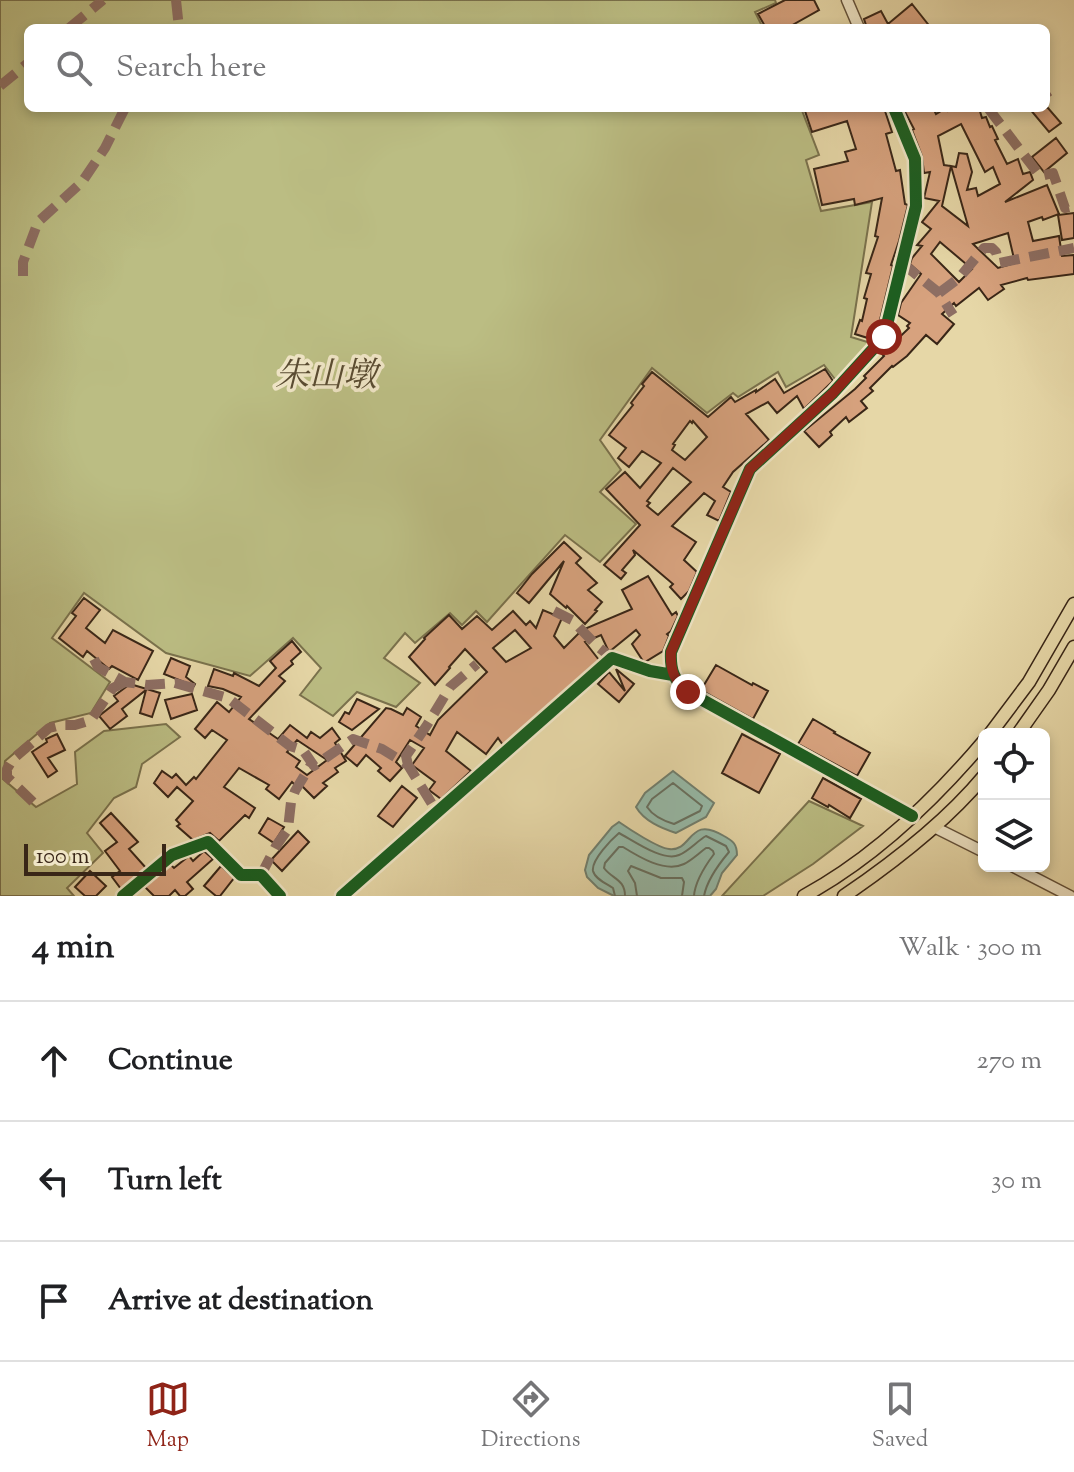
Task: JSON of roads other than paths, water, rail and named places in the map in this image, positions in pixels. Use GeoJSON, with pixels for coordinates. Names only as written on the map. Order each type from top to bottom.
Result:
{"type":"FeatureCollection","features":[{"type":"Feature","properties":{"kind":"main road"},"geometry":{"type":"LineString","coordinates":[[994,728],[1029,682],[1074,604]]}},
{"type":"Feature","properties":{"kind":"main road"},"geometry":{"type":"LineString","coordinates":[[1022,728],[1074,647]]}},
{"type":"Feature","properties":{"kind":"main road"},"geometry":{"type":"LineString","coordinates":[[804,896],[868,854],[962,768],[978,748]]}},
{"type":"Feature","properties":{"kind":"main road"},"geometry":{"type":"LineString","coordinates":[[844,896],[880,872],[934,827],[978,782]]}},
{"type":"Feature","properties":{"kind":"street"},"geometry":{"type":"LineString","coordinates":[[847,0],[857,24]]}},
{"type":"Feature","properties":{"kind":"street"},"geometry":{"type":"LineString","coordinates":[[896,112],[915,159],[916,206],[884,337],[833,393],[750,469],[671,652],[670,664],[679,685],[688,692],[912,816]]}},
{"type":"Feature","properties":{"kind":"street"},"geometry":{"type":"LineString","coordinates":[[342,896],[612,658],[673,675]]}},
{"type":"Feature","properties":{"kind":"street"},"geometry":{"type":"LineString","coordinates":[[934,827],[978,849]]}},
{"type":"Feature","properties":{"kind":"street"},"geometry":{"type":"LineString","coordinates":[[123,896],[172,855],[208,842],[241,875],[261,875],[280,896]]}},
{"type":"Feature","properties":{"kind":"street"},"geometry":{"type":"LineString","coordinates":[[1024,872],[1070,896]]}},
{"type":"Feature","properties":{"kind":"water"},"geometry":{"type":"Polygon","coordinates":[[[673,771],[714,803],[706,817],[676,833],[648,820],[636,807],[645,793],[673,771]]]}},
{"type":"Feature","properties":{"kind":"water"},"geometry":{"type":"Polygon","coordinates":[[[619,822],[669,849],[683,845],[697,831],[712,830],[732,841],[737,855],[722,873],[710,896],[614,896],[598,888],[587,877],[585,870],[589,855],[619,822]]]}},
{"type":"Feature","properties":{"kind":"park label","name":"朱山墩"},"geometry":{"type":"Point","coordinates":[326,374]}}]}
